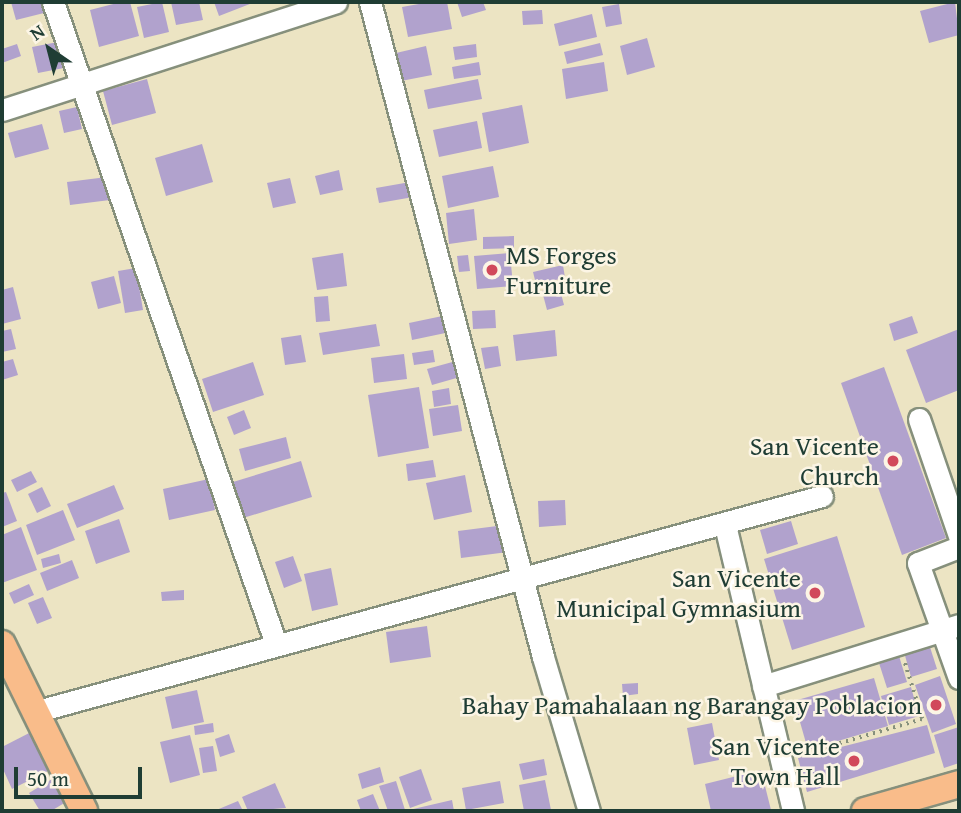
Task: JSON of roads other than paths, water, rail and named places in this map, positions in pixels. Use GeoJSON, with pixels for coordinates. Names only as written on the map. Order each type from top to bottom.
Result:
{"type":"FeatureCollection","features":[{"type":"Feature","properties":{"kind":"main road"},"geometry":{"type":"LineString","coordinates":[[2,646],[84,811]]}},
{"type":"Feature","properties":{"kind":"main road"},"geometry":{"type":"LineString","coordinates":[[865,811],[959,784]]}},
{"type":"Feature","properties":{"kind":"street"},"geometry":{"type":"LineString","coordinates":[[53,2],[276,644]]}},
{"type":"Feature","properties":{"kind":"street"},"geometry":{"type":"LineString","coordinates":[[2,110],[336,2]]}},
{"type":"Feature","properties":{"kind":"street"},"geometry":{"type":"LineString","coordinates":[[370,2],[525,579],[542,657],[589,811]]}},
{"type":"Feature","properties":{"kind":"street"},"geometry":{"type":"LineString","coordinates":[[919,419],[959,536]]}},
{"type":"Feature","properties":{"kind":"street"},"geometry":{"type":"LineString","coordinates":[[34,712],[276,644],[725,525],[822,496]]}},
{"type":"Feature","properties":{"kind":"street"},"geometry":{"type":"LineString","coordinates":[[725,525],[778,761],[793,811]]}},
{"type":"Feature","properties":{"kind":"street"},"geometry":{"type":"LineString","coordinates":[[959,547],[918,563],[951,628],[959,678]]}},
{"type":"Feature","properties":{"kind":"street"},"geometry":{"type":"LineString","coordinates":[[763,686],[951,628]]}},
{"type":"Feature","properties":{"kind":"place","name":"MS Forges Furniture"},"geometry":{"type":"Point","coordinates":[492,270]}},
{"type":"Feature","properties":{"kind":"place","name":"San Vicente Church"},"geometry":{"type":"Point","coordinates":[893,461]}},
{"type":"Feature","properties":{"kind":"place","name":"San Vicente Municipal Gymnasium"},"geometry":{"type":"Point","coordinates":[815,593]}},
{"type":"Feature","properties":{"kind":"place","name":"Bahay Pamahalaan ng Barangay Poblacion"},"geometry":{"type":"Point","coordinates":[936,705]}},
{"type":"Feature","properties":{"kind":"place","name":"San Vicente Town Hall"},"geometry":{"type":"Point","coordinates":[854,761]}}]}
